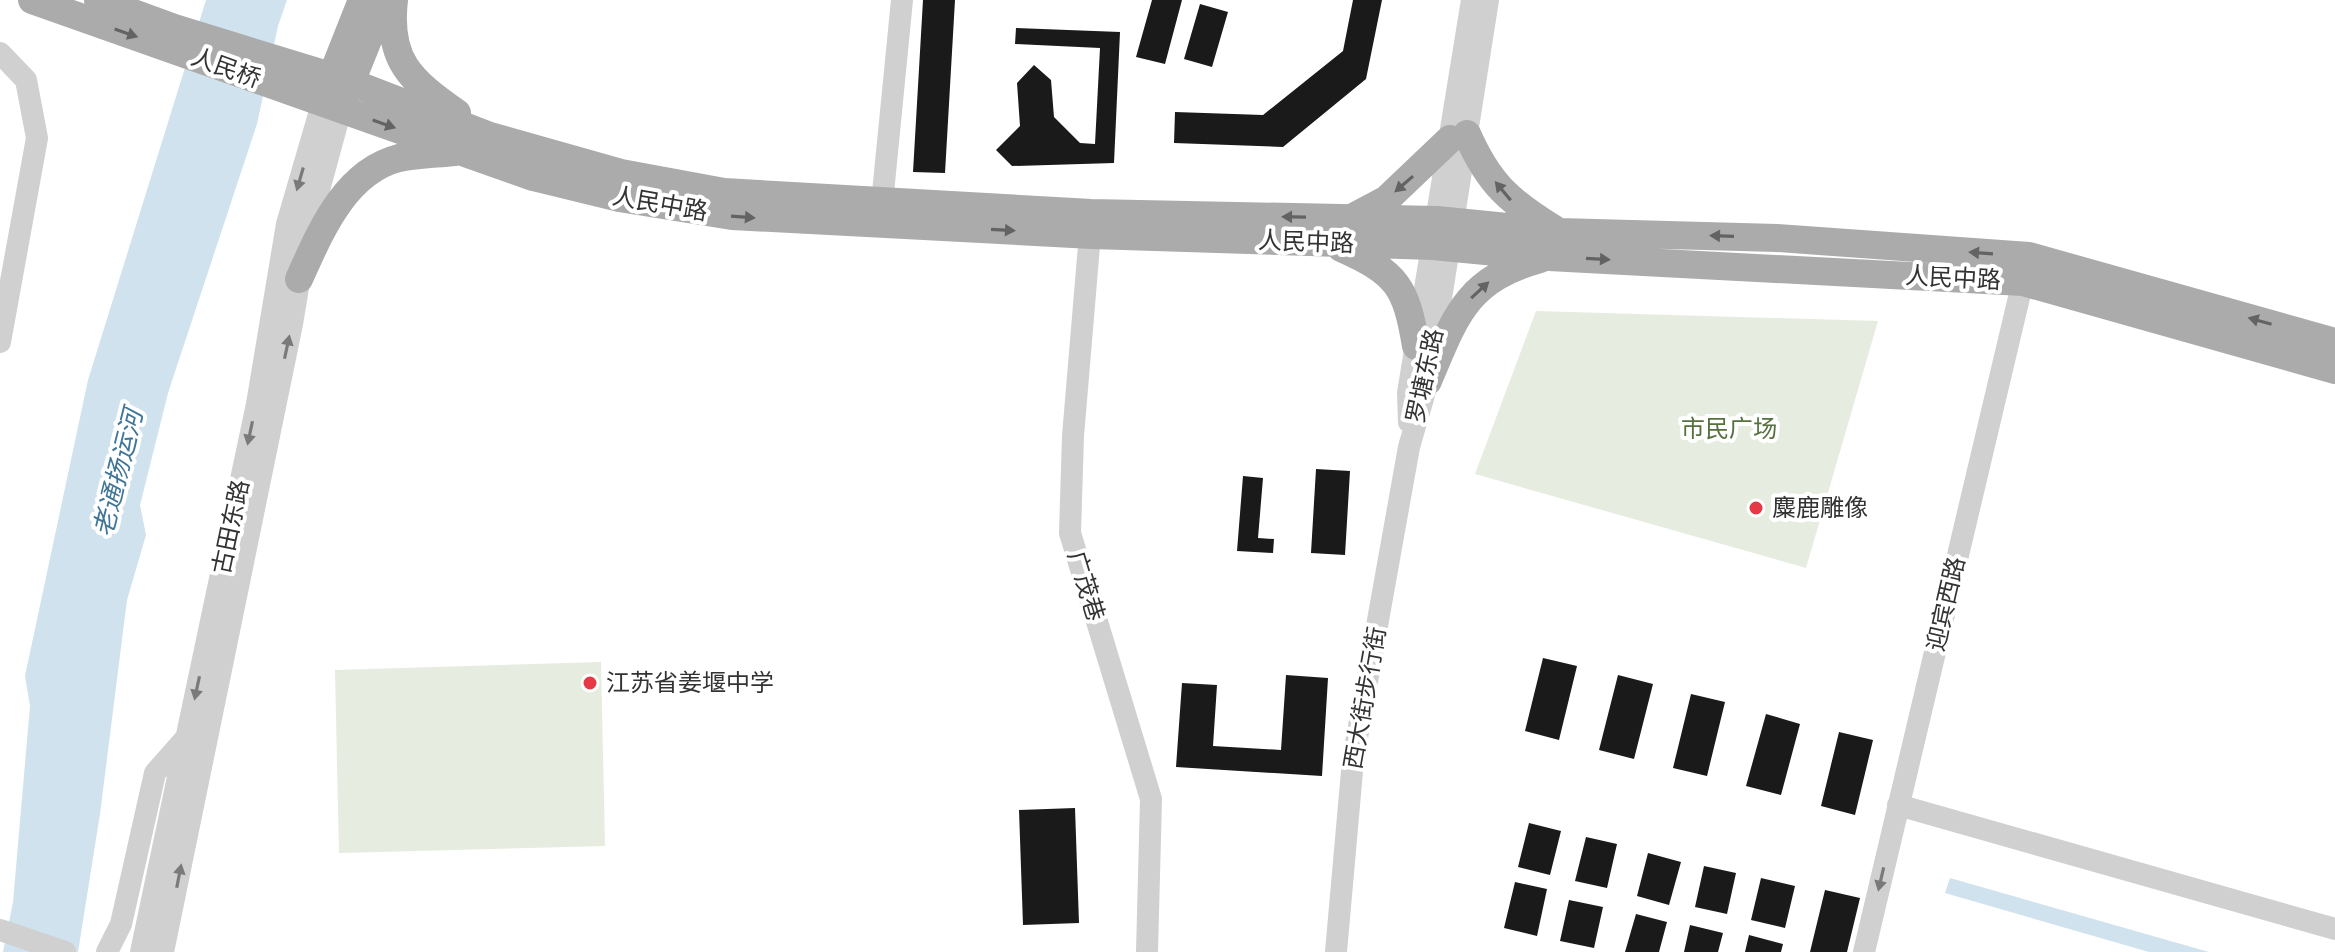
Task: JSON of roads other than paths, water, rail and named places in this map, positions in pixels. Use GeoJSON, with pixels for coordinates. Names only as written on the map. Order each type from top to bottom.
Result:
{"type":"FeatureCollection","features":[{"type":"Feature","properties":{"kind":"main road"},"geometry":{"type":"LineString","coordinates":[[32,0],[84,5]]}},
{"type":"Feature","properties":{"kind":"main road"},"geometry":{"type":"LineString","coordinates":[[336,93],[362,0]]}},
{"type":"Feature","properties":{"kind":"main road"},"geometry":{"type":"LineString","coordinates":[[336,93],[384,0]]}},
{"type":"Feature","properties":{"kind":"main road"},"geometry":{"type":"LineString","coordinates":[[394,0],[392,39],[406,69],[429,94],[490,136]]}},
{"type":"Feature","properties":{"kind":"main road","name":"人民桥"},"geometry":{"type":"LineString","coordinates":[[84,5],[288,77]]}},
{"type":"Feature","properties":{"kind":"main road","name":"人民中路"},"geometry":{"type":"LineString","coordinates":[[288,77],[621,173],[724,192],[883,213]]}},
{"type":"Feature","properties":{"kind":"main road","name":"人民中路"},"geometry":{"type":"LineString","coordinates":[[336,93],[461,151],[533,177],[619,198],[732,216],[883,213],[1091,224],[1329,243],[1443,234]]}},
{"type":"Feature","properties":{"kind":"main road"},"geometry":{"type":"LineString","coordinates":[[1350,218],[1387,199],[1458,137],[1514,204],[1554,244],[1477,289],[1453,323],[1428,381]]}},
{"type":"Feature","properties":{"kind":"main road"},"geometry":{"type":"LineString","coordinates":[[299,279],[327,219],[363,176],[397,158],[461,151]]}},
{"type":"Feature","properties":{"kind":"main road","name":"人民中路"},"geometry":{"type":"LineString","coordinates":[[1091,224],[1350,218],[1443,234],[1554,244],[1777,238],[2026,269],[2335,342]]}},
{"type":"Feature","properties":{"kind":"main road"},"geometry":{"type":"LineString","coordinates":[[1329,243],[1375,263],[1401,288],[1411,315],[1416,346]]}},
{"type":"Feature","properties":{"kind":"main road","name":"人民中路"},"geometry":{"type":"LineString","coordinates":[[2026,269],[2335,370]]}},
{"type":"Feature","properties":{"kind":"street"},"geometry":{"type":"LineString","coordinates":[[883,213],[902,0]]}},
{"type":"Feature","properties":{"kind":"street","name":"罗塘东路"},"geometry":{"type":"LineString","coordinates":[[1409,447],[1428,381],[1472,0]]}},
{"type":"Feature","properties":{"kind":"street","name":"罗塘东路"},"geometry":{"type":"LineString","coordinates":[[1458,137],[1488,0]]}},
{"type":"Feature","properties":{"kind":"street"},"geometry":{"type":"LineString","coordinates":[[0,53],[26,80],[37,138],[0,342]]}},
{"type":"Feature","properties":{"kind":"street","name":"古田东路"},"geometry":{"type":"LineString","coordinates":[[163,952],[336,93]]}},
{"type":"Feature","properties":{"kind":"street","name":"古田东路"},"geometry":{"type":"LineString","coordinates":[[141,952],[257,404],[287,224],[336,93]]}},
{"type":"Feature","properties":{"kind":"street","name":"广茂巷"},"geometry":{"type":"LineString","coordinates":[[1091,224],[1073,436],[1070,533],[1151,799],[1147,952]]}},
{"type":"Feature","properties":{"kind":"street","name":"罗塘东路"},"geometry":{"type":"LineString","coordinates":[[1409,447],[1408,393],[1443,234]]}},
{"type":"Feature","properties":{"kind":"street","name":"迎宾西路"},"geometry":{"type":"LineString","coordinates":[[1864,952],[2026,269]]}},
{"type":"Feature","properties":{"kind":"street","name":"西大街步行街"},"geometry":{"type":"LineString","coordinates":[[1336,952],[1353,760],[1409,447]]}},
{"type":"Feature","properties":{"kind":"street"},"geometry":{"type":"LineString","coordinates":[[107,952],[121,924],[155,773],[187,736]]}},
{"type":"Feature","properties":{"kind":"street"},"geometry":{"type":"LineString","coordinates":[[1898,805],[2335,929]]}},
{"type":"Feature","properties":{"kind":"street"},"geometry":{"type":"LineString","coordinates":[[0,930],[65,952]]}},
{"type":"Feature","properties":{"kind":"water","name":"老通扬运河"},"geometry":{"type":"Polygon","coordinates":[[[206,0],[287,0],[278,26],[257,124],[168,393],[140,505],[146,535],[127,600],[100,814],[78,952],[3,952],[13,902],[30,706],[25,676],[88,380],[206,0]]]}},
{"type":"Feature","properties":{"kind":"water"},"geometry":{"type":"Polygon","coordinates":[[[1950,878],[2209,952],[2149,952],[1945,893],[1950,878]]]}},
{"type":"Feature","properties":{"kind":"place","name":"麋鹿雕像"},"geometry":{"type":"Point","coordinates":[1756,508]}},
{"type":"Feature","properties":{"kind":"place","name":"江苏省姜堰中学"},"geometry":{"type":"Point","coordinates":[590,683]}},
{"type":"Feature","properties":{"kind":"park label","name":"市民广场"},"geometry":{"type":"Point","coordinates":[1729,429]}}]}
